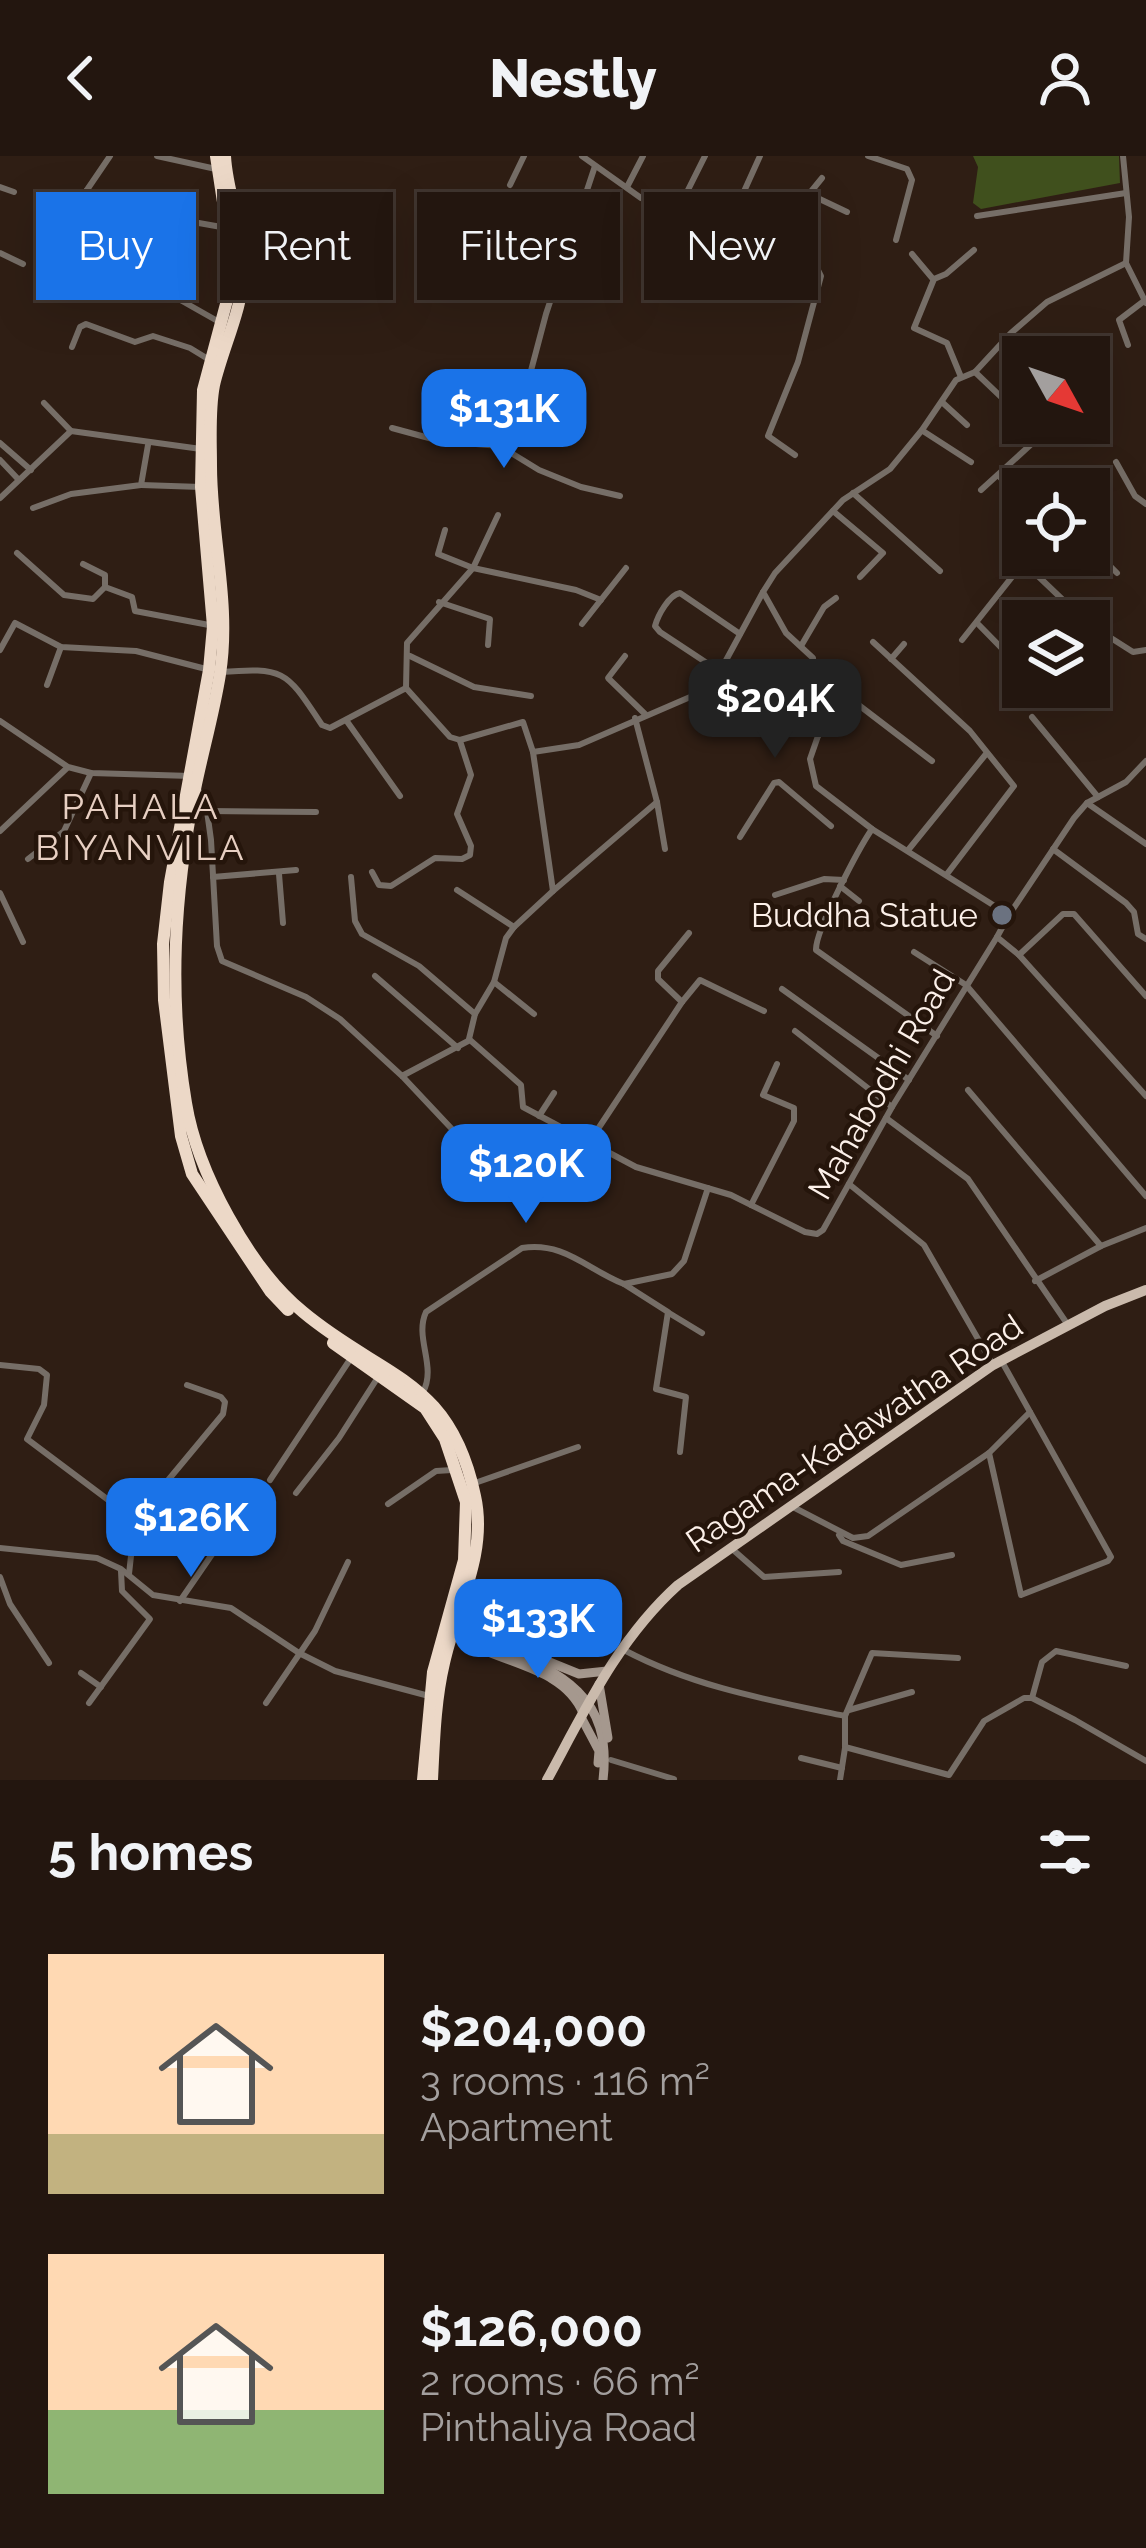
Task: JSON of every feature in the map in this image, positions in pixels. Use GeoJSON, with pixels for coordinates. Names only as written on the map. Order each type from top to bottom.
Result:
{"type":"FeatureCollection","features":[{"type":"Feature","properties":{"kind":"highway"},"geometry":{"type":"LineString","coordinates":[[215,671],[201,487],[213,389],[244,276],[244,245],[225,156]]}},
{"type":"Feature","properties":{"kind":"highway"},"geometry":{"type":"LineString","coordinates":[[227,300],[208,359],[206,450],[224,620],[163,944],[164,1000],[181,1136],[193,1174],[212,1208],[270,1291],[297,1319],[425,1408],[458,1470],[468,1521],[454,1632],[429,1696],[428,1780]]}},
{"type":"Feature","properties":{"kind":"highway"},"geometry":{"type":"LineString","coordinates":[[194,779],[180,874],[173,989],[185,1098],[202,1169],[221,1205],[290,1300],[423,1392],[455,1436],[472,1484],[478,1518],[475,1550],[439,1687],[428,1780]]}},
{"type":"Feature","properties":{"kind":"main road","name":"Ragama-Kadawatha Road"},"geometry":{"type":"LineString","coordinates":[[547,1780],[607,1671],[661,1600],[997,1363],[1068,1324],[1146,1290]]}},
{"type":"Feature","properties":{"kind":"main road"},"geometry":{"type":"LineString","coordinates":[[454,1632],[579,1674],[607,1671]]}},
{"type":"Feature","properties":{"kind":"main road"},"geometry":{"type":"LineString","coordinates":[[454,1632],[571,1684],[587,1699],[605,1750],[603,1780]]}},
{"type":"Feature","properties":{"kind":"main road"},"geometry":{"type":"LineString","coordinates":[[454,1632],[541,1672],[570,1693],[599,1751],[603,1780]]}},
{"type":"Feature","properties":{"kind":"main road"},"geometry":{"type":"LineString","coordinates":[[597,1688],[610,1760],[603,1780]]}},
{"type":"Feature","properties":{"kind":"street"},"geometry":{"type":"LineString","coordinates":[[110,156],[86,191],[131,211],[220,227]]}},
{"type":"Feature","properties":{"kind":"street"},"geometry":{"type":"LineString","coordinates":[[157,156],[216,163]]}},
{"type":"Feature","properties":{"kind":"street"},"geometry":{"type":"LineString","coordinates":[[510,185],[524,156]]}},
{"type":"Feature","properties":{"kind":"street"},"geometry":{"type":"LineString","coordinates":[[582,156],[644,199]]}},
{"type":"Feature","properties":{"kind":"street"},"geometry":{"type":"LineString","coordinates":[[627,188],[643,156]]}},
{"type":"Feature","properties":{"kind":"street"},"geometry":{"type":"LineString","coordinates":[[687,192],[705,156]]}},
{"type":"Feature","properties":{"kind":"street"},"geometry":{"type":"LineString","coordinates":[[744,192],[760,156]]}},
{"type":"Feature","properties":{"kind":"street"},"geometry":{"type":"LineString","coordinates":[[868,156],[908,169],[912,180],[896,240]]}},
{"type":"Feature","properties":{"kind":"street"},"geometry":{"type":"LineString","coordinates":[[1124,156],[1126,262],[1145,302],[1119,320],[1128,345]]}},
{"type":"Feature","properties":{"kind":"street"},"geometry":{"type":"LineString","coordinates":[[510,450],[546,314],[595,165]]}},
{"type":"Feature","properties":{"kind":"street"},"geometry":{"type":"LineString","coordinates":[[810,192],[822,178]]}},
{"type":"Feature","properties":{"kind":"street"},"geometry":{"type":"LineString","coordinates":[[0,187],[14,192]]}},
{"type":"Feature","properties":{"kind":"street"},"geometry":{"type":"LineString","coordinates":[[977,216],[1126,193]]}},
{"type":"Feature","properties":{"kind":"street"},"geometry":{"type":"LineString","coordinates":[[818,199],[847,212]]}},
{"type":"Feature","properties":{"kind":"street"},"geometry":{"type":"LineString","coordinates":[[961,377],[947,343],[914,328],[934,279],[974,250]]}},
{"type":"Feature","properties":{"kind":"street"},"geometry":{"type":"LineString","coordinates":[[0,253],[23,263]]}},
{"type":"Feature","properties":{"kind":"street"},"geometry":{"type":"LineString","coordinates":[[912,254],[934,279]]}},
{"type":"Feature","properties":{"kind":"street"},"geometry":{"type":"LineString","coordinates":[[533,752],[579,745],[711,688],[775,573],[853,493],[890,469],[961,377],[975,372],[1047,302],[1126,262]]}},
{"type":"Feature","properties":{"kind":"street"},"geometry":{"type":"LineString","coordinates":[[180,300],[221,323]]}},
{"type":"Feature","properties":{"kind":"street"},"geometry":{"type":"LineString","coordinates":[[795,455],[768,436],[798,362],[815,300]]}},
{"type":"Feature","properties":{"kind":"street"},"geometry":{"type":"LineString","coordinates":[[72,347],[86,324],[135,342],[153,336],[208,359]]}},
{"type":"Feature","properties":{"kind":"street"},"geometry":{"type":"LineString","coordinates":[[975,372],[1002,397]]}},
{"type":"Feature","properties":{"kind":"street"},"geometry":{"type":"LineString","coordinates":[[942,402],[967,425]]}},
{"type":"Feature","properties":{"kind":"street"},"geometry":{"type":"LineString","coordinates":[[44,403],[71,431],[206,450]]}},
{"type":"Feature","properties":{"kind":"street"},"geometry":{"type":"LineString","coordinates":[[392,428],[440,441],[510,450],[539,470],[581,488],[620,496]]}},
{"type":"Feature","properties":{"kind":"street"},"geometry":{"type":"LineString","coordinates":[[922,430],[971,462]]}},
{"type":"Feature","properties":{"kind":"street"},"geometry":{"type":"LineString","coordinates":[[0,498],[71,431]]}},
{"type":"Feature","properties":{"kind":"street"},"geometry":{"type":"LineString","coordinates":[[0,443],[31,470]]}},
{"type":"Feature","properties":{"kind":"street"},"geometry":{"type":"LineString","coordinates":[[981,490],[1031,444]]}},
{"type":"Feature","properties":{"kind":"street"},"geometry":{"type":"LineString","coordinates":[[141,485],[148,445]]}},
{"type":"Feature","properties":{"kind":"street"},"geometry":{"type":"LineString","coordinates":[[0,460],[19,480]]}},
{"type":"Feature","properties":{"kind":"street"},"geometry":{"type":"LineString","coordinates":[[1116,462],[1135,496],[1146,504]]}},
{"type":"Feature","properties":{"kind":"street"},"geometry":{"type":"LineString","coordinates":[[998,475],[1002,479]]}},
{"type":"Feature","properties":{"kind":"street"},"geometry":{"type":"LineString","coordinates":[[33,508],[71,494],[141,485],[201,487]]}},
{"type":"Feature","properties":{"kind":"street"},"geometry":{"type":"LineString","coordinates":[[853,493],[940,572]]}},
{"type":"Feature","properties":{"kind":"street"},"geometry":{"type":"LineString","coordinates":[[833,512],[883,553],[860,577]]}},
{"type":"Feature","properties":{"kind":"street"},"geometry":{"type":"LineString","coordinates":[[498,515],[473,568],[407,643],[406,688],[449,737],[460,740],[523,722],[533,752],[554,891]]}},
{"type":"Feature","properties":{"kind":"street"},"geometry":{"type":"LineString","coordinates":[[445,530],[438,554],[473,568],[602,600]]}},
{"type":"Feature","properties":{"kind":"street"},"geometry":{"type":"LineString","coordinates":[[17,553],[64,595],[93,599],[106,575],[83,564]]}},
{"type":"Feature","properties":{"kind":"street"},"geometry":{"type":"LineString","coordinates":[[1110,566],[1117,573]]}},
{"type":"Feature","properties":{"kind":"street"},"geometry":{"type":"LineString","coordinates":[[582,624],[626,568]]}},
{"type":"Feature","properties":{"kind":"street"},"geometry":{"type":"LineString","coordinates":[[962,640],[1014,576]]}},
{"type":"Feature","properties":{"kind":"street"},"geometry":{"type":"LineString","coordinates":[[1037,576],[1060,600]]}},
{"type":"Feature","properties":{"kind":"street"},"geometry":{"type":"LineString","coordinates":[[104,586],[132,597],[135,611],[213,626]]}},
{"type":"Feature","properties":{"kind":"street"},"geometry":{"type":"LineString","coordinates":[[763,592],[786,633],[813,658],[818,736],[810,759],[816,786],[872,829],[1009,914]]}},
{"type":"Feature","properties":{"kind":"street"},"geometry":{"type":"LineString","coordinates":[[722,673],[660,632],[657,620],[680,593],[740,634]]}},
{"type":"Feature","properties":{"kind":"street"},"geometry":{"type":"LineString","coordinates":[[802,646],[824,607],[836,598]]}},
{"type":"Feature","properties":{"kind":"street"},"geometry":{"type":"LineString","coordinates":[[440,602],[490,619],[488,645]]}},
{"type":"Feature","properties":{"kind":"street"},"geometry":{"type":"LineString","coordinates":[[0,650],[15,623],[61,647],[136,651],[215,671],[281,673],[322,725],[330,728],[406,688]]}},
{"type":"Feature","properties":{"kind":"street"},"geometry":{"type":"LineString","coordinates":[[978,624],[1002,649]]}},
{"type":"Feature","properties":{"kind":"street"},"geometry":{"type":"LineString","coordinates":[[1110,638],[1133,652],[1146,650]]}},
{"type":"Feature","properties":{"kind":"street"},"geometry":{"type":"LineString","coordinates":[[873,642],[970,731],[1011,789]]}},
{"type":"Feature","properties":{"kind":"street"},"geometry":{"type":"LineString","coordinates":[[891,659],[904,644]]}},
{"type":"Feature","properties":{"kind":"street"},"geometry":{"type":"LineString","coordinates":[[47,685],[61,647]]}},
{"type":"Feature","properties":{"kind":"street"},"geometry":{"type":"LineString","coordinates":[[409,655],[474,687],[530,696]]}},
{"type":"Feature","properties":{"kind":"street"},"geometry":{"type":"LineString","coordinates":[[625,656],[608,678],[645,714]]}},
{"type":"Feature","properties":{"kind":"street"},"geometry":{"type":"LineString","coordinates":[[818,736],[848,705],[856,703],[932,761]]}},
{"type":"Feature","properties":{"kind":"street"},"geometry":{"type":"LineString","coordinates":[[1032,717],[1098,797]]}},
{"type":"Feature","properties":{"kind":"street"},"geometry":{"type":"LineString","coordinates":[[635,718],[665,849]]}},
{"type":"Feature","properties":{"kind":"street"},"geometry":{"type":"LineString","coordinates":[[346,720],[400,796]]}},
{"type":"Feature","properties":{"kind":"street"},"geometry":{"type":"LineString","coordinates":[[0,721],[68,767],[91,773],[194,779],[206,811],[222,961],[323,1008],[402,1076],[466,1144]]}},
{"type":"Feature","properties":{"kind":"street"},"geometry":{"type":"LineString","coordinates":[[372,872],[379,884],[391,886],[435,858],[470,855],[458,814],[471,775],[460,740]]}},
{"type":"Feature","properties":{"kind":"street"},"geometry":{"type":"LineString","coordinates":[[909,849],[986,754]]}},
{"type":"Feature","properties":{"kind":"street"},"geometry":{"type":"LineString","coordinates":[[1146,760],[1126,782],[1088,803],[1146,844]]}},
{"type":"Feature","properties":{"kind":"street"},"geometry":{"type":"LineString","coordinates":[[0,831],[68,767]]}},
{"type":"Feature","properties":{"kind":"street"},"geometry":{"type":"LineString","coordinates":[[28,859],[64,831],[91,773]]}},
{"type":"Feature","properties":{"kind":"street"},"geometry":{"type":"LineString","coordinates":[[740,837],[779,782],[831,826]]}},
{"type":"Feature","properties":{"kind":"street"},"geometry":{"type":"LineString","coordinates":[[947,874],[1011,789],[1027,785]]}},
{"type":"Feature","properties":{"kind":"street"},"geometry":{"type":"LineString","coordinates":[[799,798],[816,786]]}},
{"type":"Feature","properties":{"kind":"street"},"geometry":{"type":"LineString","coordinates":[[402,1076],[470,1040],[475,1014],[494,982],[506,938],[514,927],[657,802]]}},
{"type":"Feature","properties":{"kind":"street","name":"Mahabodhi Road"},"geometry":{"type":"LineString","coordinates":[[470,1040],[521,1085],[522,1106],[539,1117],[636,1167],[708,1188],[817,1234],[1009,914],[1088,803]]}},
{"type":"Feature","properties":{"kind":"street"},"geometry":{"type":"LineString","coordinates":[[206,811],[316,812]]}},
{"type":"Feature","properties":{"kind":"street"},"geometry":{"type":"LineString","coordinates":[[872,829],[815,938],[816,950],[937,1036]]}},
{"type":"Feature","properties":{"kind":"street"},"geometry":{"type":"LineString","coordinates":[[1052,849],[1126,903],[1134,912],[1138,934],[1146,939]]}},
{"type":"Feature","properties":{"kind":"street"},"geometry":{"type":"LineString","coordinates":[[213,877],[296,870]]}},
{"type":"Feature","properties":{"kind":"street"},"geometry":{"type":"LineString","coordinates":[[279,874],[283,922]]}},
{"type":"Feature","properties":{"kind":"street"},"geometry":{"type":"LineString","coordinates":[[351,877],[355,921],[362,934],[419,966],[475,1014]]}},
{"type":"Feature","properties":{"kind":"street"},"geometry":{"type":"LineString","coordinates":[[775,895],[824,879],[842,883],[860,901]]}},
{"type":"Feature","properties":{"kind":"street"},"geometry":{"type":"LineString","coordinates":[[457,890],[514,927]]}},
{"type":"Feature","properties":{"kind":"street"},"geometry":{"type":"LineString","coordinates":[[0,893],[22,941]]}},
{"type":"Feature","properties":{"kind":"street"},"geometry":{"type":"LineString","coordinates":[[1019,955],[1063,914],[1074,914],[1146,996]]}},
{"type":"Feature","properties":{"kind":"street"},"geometry":{"type":"LineString","coordinates":[[682,1002],[657,976],[689,933]]}},
{"type":"Feature","properties":{"kind":"street"},"geometry":{"type":"LineString","coordinates":[[997,937],[1019,955],[1146,1096]]}},
{"type":"Feature","properties":{"kind":"street"},"geometry":{"type":"LineString","coordinates":[[914,952],[966,985],[1146,1196]]}},
{"type":"Feature","properties":{"kind":"street"},"geometry":{"type":"LineString","coordinates":[[375,976],[458,1048]]}},
{"type":"Feature","properties":{"kind":"street"},"geometry":{"type":"LineString","coordinates":[[588,1144],[700,980],[764,1011]]}},
{"type":"Feature","properties":{"kind":"street"},"geometry":{"type":"LineString","coordinates":[[494,982],[534,1014]]}},
{"type":"Feature","properties":{"kind":"street"},"geometry":{"type":"LineString","coordinates":[[782,989],[909,1080]]}},
{"type":"Feature","properties":{"kind":"street"},"geometry":{"type":"LineString","coordinates":[[795,1031],[892,1107]]}},
{"type":"Feature","properties":{"kind":"street"},"geometry":{"type":"LineString","coordinates":[[750,1206],[794,1121],[794,1108],[763,1095],[777,1064]]}},
{"type":"Feature","properties":{"kind":"street"},"geometry":{"type":"LineString","coordinates":[[968,1090],[1101,1246]]}},
{"type":"Feature","properties":{"kind":"street"},"geometry":{"type":"LineString","coordinates":[[539,1117],[554,1093]]}},
{"type":"Feature","properties":{"kind":"street"},"geometry":{"type":"LineString","coordinates":[[886,1118],[968,1179],[1068,1324]]}},
{"type":"Feature","properties":{"kind":"street"},"geometry":{"type":"LineString","coordinates":[[533,1167],[558,1127]]}},
{"type":"Feature","properties":{"kind":"street"},"geometry":{"type":"LineString","coordinates":[[520,1160],[554,1178]]}},
{"type":"Feature","properties":{"kind":"street"},"geometry":{"type":"LineString","coordinates":[[849,1184],[924,1245],[1030,1412],[1111,1557],[1108,1561],[1021,1595],[989,1453]]}},
{"type":"Feature","properties":{"kind":"street"},"geometry":{"type":"LineString","coordinates":[[624,1284],[672,1274],[684,1261],[708,1188]]}},
{"type":"Feature","properties":{"kind":"street"},"geometry":{"type":"LineString","coordinates":[[1035,1281],[1146,1228]]}},
{"type":"Feature","properties":{"kind":"street"},"geometry":{"type":"LineString","coordinates":[[423,1392],[429,1373],[421,1327],[426,1312],[522,1249],[553,1248],[624,1284],[702,1333]]}},
{"type":"Feature","properties":{"kind":"street"},"geometry":{"type":"LineString","coordinates":[[668,1312],[656,1389],[686,1397],[680,1452]]}},
{"type":"Feature","properties":{"kind":"street"},"geometry":{"type":"LineString","coordinates":[[270,1480],[352,1356]]}},
{"type":"Feature","properties":{"kind":"street"},"geometry":{"type":"LineString","coordinates":[[0,1365],[39,1369],[47,1375],[44,1405],[27,1439],[31,1445],[136,1520]]}},
{"type":"Feature","properties":{"kind":"street"},"geometry":{"type":"LineString","coordinates":[[296,1493],[380,1374]]}},
{"type":"Feature","properties":{"kind":"street"},"geometry":{"type":"LineString","coordinates":[[128,1576],[136,1520],[223,1414],[221,1397],[187,1385]]}},
{"type":"Feature","properties":{"kind":"street"},"geometry":{"type":"LineString","coordinates":[[791,1506],[853,1538],[868,1536],[989,1453],[1030,1412]]}},
{"type":"Feature","properties":{"kind":"street"},"geometry":{"type":"LineString","coordinates":[[472,1484],[578,1448]]}},
{"type":"Feature","properties":{"kind":"street"},"geometry":{"type":"LineString","coordinates":[[388,1504],[436,1471],[458,1470]]}},
{"type":"Feature","properties":{"kind":"street"},"geometry":{"type":"LineString","coordinates":[[180,1601],[235,1521]]}},
{"type":"Feature","properties":{"kind":"street"},"geometry":{"type":"LineString","coordinates":[[837,1531],[843,1541],[902,1565],[952,1556]]}},
{"type":"Feature","properties":{"kind":"street"},"geometry":{"type":"LineString","coordinates":[[730,1548],[764,1577],[839,1572]]}},
{"type":"Feature","properties":{"kind":"street"},"geometry":{"type":"LineString","coordinates":[[0,1549],[97,1558],[121,1569],[153,1595],[231,1608],[299,1653],[364,1682],[429,1696]]}},
{"type":"Feature","properties":{"kind":"street"},"geometry":{"type":"LineString","coordinates":[[266,1703],[315,1631],[348,1562]]}},
{"type":"Feature","properties":{"kind":"street"},"geometry":{"type":"LineString","coordinates":[[89,1703],[150,1619],[122,1591],[121,1569]]}},
{"type":"Feature","properties":{"kind":"street"},"geometry":{"type":"LineString","coordinates":[[0,1577],[10,1604],[49,1663]]}},
{"type":"Feature","properties":{"kind":"street"},"geometry":{"type":"LineString","coordinates":[[621,1649],[665,1672],[717,1689],[847,1713],[912,1692]]}},
{"type":"Feature","properties":{"kind":"street"},"geometry":{"type":"LineString","coordinates":[[840,1780],[847,1713],[872,1652],[958,1658]]}},
{"type":"Feature","properties":{"kind":"street"},"geometry":{"type":"LineString","coordinates":[[1032,1698],[1042,1662],[1056,1652],[1126,1666]]}},
{"type":"Feature","properties":{"kind":"street"},"geometry":{"type":"LineString","coordinates":[[81,1673],[101,1687]]}},
{"type":"Feature","properties":{"kind":"street"},"geometry":{"type":"LineString","coordinates":[[845,1747],[952,1778],[984,1721],[1024,1697],[1146,1761]]}},
{"type":"Feature","properties":{"kind":"street"},"geometry":{"type":"LineString","coordinates":[[801,1758],[842,1768]]}},
{"type":"Feature","properties":{"kind":"street"},"geometry":{"type":"LineString","coordinates":[[610,1760],[674,1778]]}},
{"type":"Feature","properties":{"kind":"green space"},"geometry":{"type":"Polygon","coordinates":[[[973,156],[1119,156],[1120,183],[981,209],[973,203],[978,167],[973,156]]]}},
{"type":"Feature","properties":{"kind":"place","name":"Buddha Statue"},"geometry":{"type":"Point","coordinates":[1002,915]}},
{"type":"Feature","properties":{"kind":"district","name":"PAHALA BIYANVILA"},"geometry":{"type":"Point","coordinates":[141,826]}}]}
